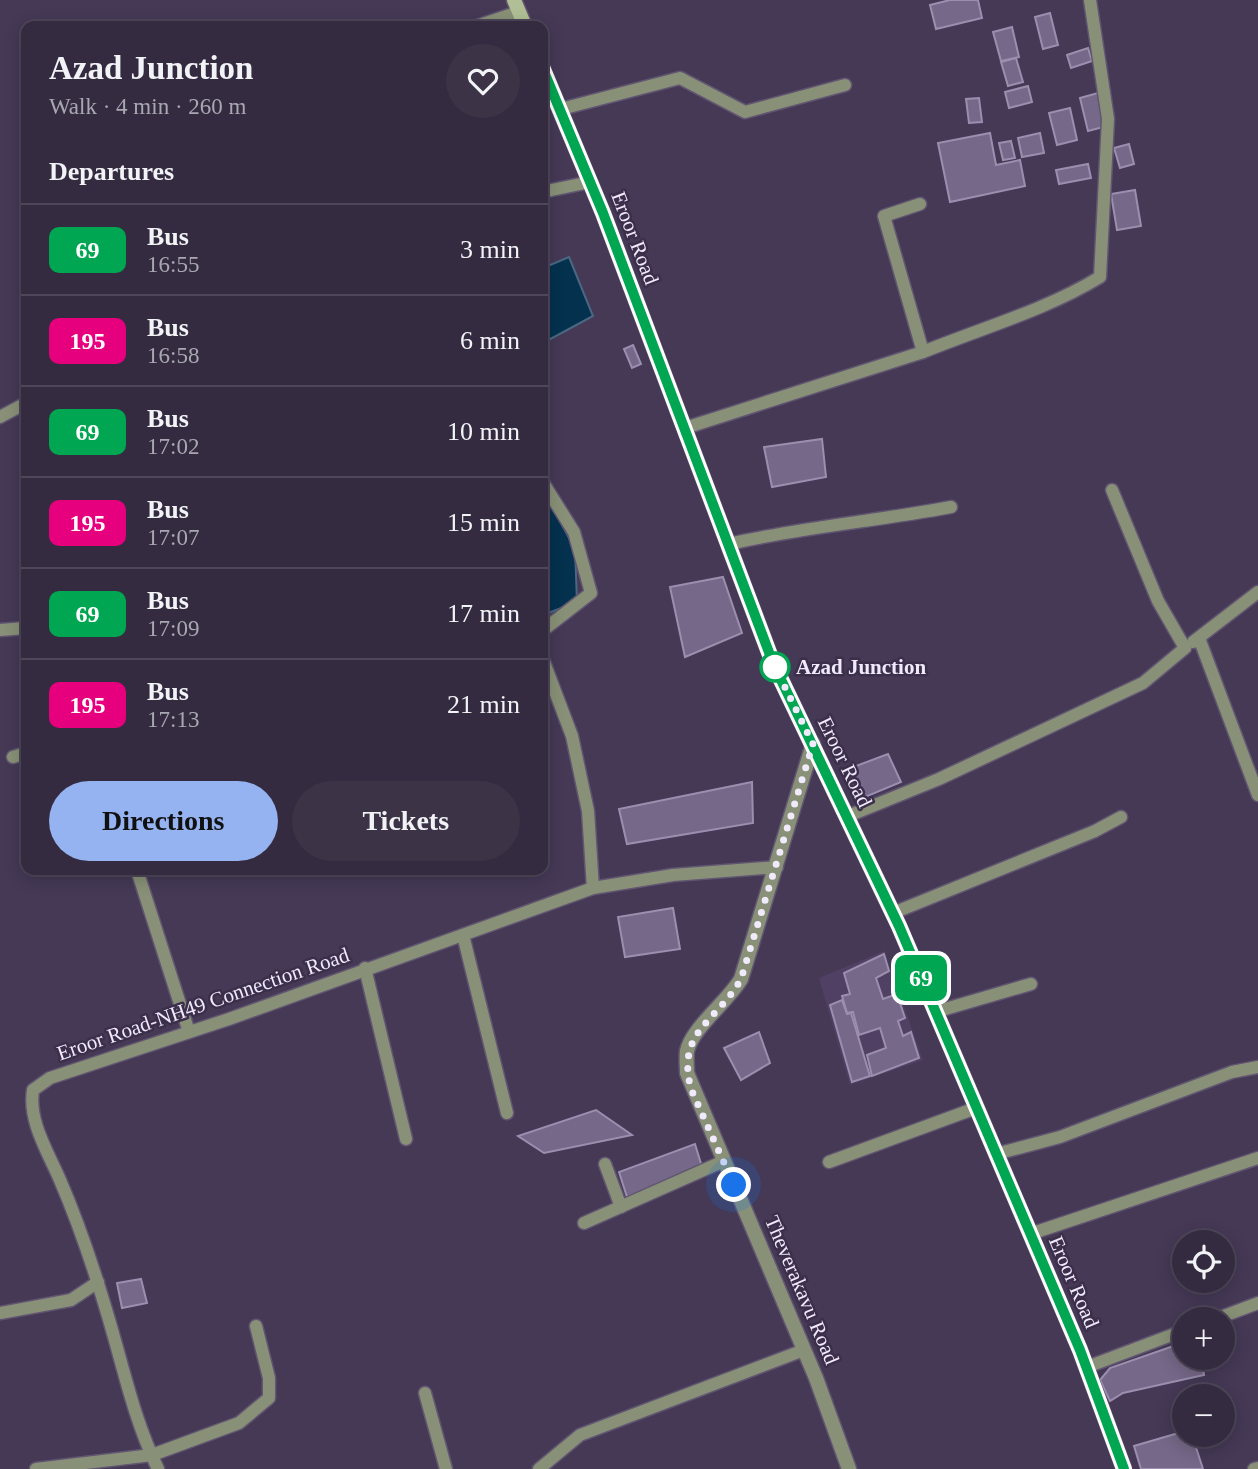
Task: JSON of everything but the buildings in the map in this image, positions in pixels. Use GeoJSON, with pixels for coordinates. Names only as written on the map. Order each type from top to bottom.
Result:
{"type":"FeatureCollection","features":[{"type":"Feature","properties":{"kind":"main road","name":"Eroor Road"},"geometry":{"type":"LineString","coordinates":[[548,80],[685,428],[773,663],[893,913],[1087,1367],[1124,1469]]}},
{"type":"Feature","properties":{"kind":"street"},"geometry":{"type":"LineString","coordinates":[[685,428],[923,352],[1027,310],[1064,299],[1100,277],[1108,119],[1090,0]]}},
{"type":"Feature","properties":{"kind":"street"},"geometry":{"type":"LineString","coordinates":[[487,21],[516,6]]}},
{"type":"Feature","properties":{"kind":"street"},"geometry":{"type":"LineString","coordinates":[[561,109],[680,78],[745,112],[845,85]]}},
{"type":"Feature","properties":{"kind":"street"},"geometry":{"type":"LineString","coordinates":[[548,191],[590,182]]}},
{"type":"Feature","properties":{"kind":"street"},"geometry":{"type":"LineString","coordinates":[[920,204],[884,216],[923,352]]}},
{"type":"Feature","properties":{"kind":"street"},"geometry":{"type":"LineString","coordinates":[[0,416],[21,406]]}},
{"type":"Feature","properties":{"kind":"street"},"geometry":{"type":"LineString","coordinates":[[1112,490],[1158,601],[1185,648]]}},
{"type":"Feature","properties":{"kind":"street"},"geometry":{"type":"LineString","coordinates":[[548,491],[574,533],[591,593],[548,626]]}},
{"type":"Feature","properties":{"kind":"street"},"geometry":{"type":"LineString","coordinates":[[729,544],[795,528],[867,523],[951,507]]}},
{"type":"Feature","properties":{"kind":"street"},"geometry":{"type":"LineString","coordinates":[[848,817],[939,779],[1007,744],[1068,720],[1143,683],[1258,592]]}},
{"type":"Feature","properties":{"kind":"street"},"geometry":{"type":"LineString","coordinates":[[0,630],[21,628]]}},
{"type":"Feature","properties":{"kind":"street"},"geometry":{"type":"LineString","coordinates":[[1199,638],[1258,795]]}},
{"type":"Feature","properties":{"kind":"street"},"geometry":{"type":"LineString","coordinates":[[548,673],[572,736],[588,811],[593,888]]}},
{"type":"Feature","properties":{"kind":"street","name":"Theverakavu Road"},"geometry":{"type":"LineString","coordinates":[[813,744],[741,979],[731,996],[694,1036],[687,1050],[687,1073],[691,1089],[804,1350],[849,1469]]}},
{"type":"Feature","properties":{"kind":"street"},"geometry":{"type":"LineString","coordinates":[[893,913],[1095,831],[1121,817]]}},
{"type":"Feature","properties":{"kind":"street","name":"Eroor Road-NH49 Connection Road"},"geometry":{"type":"LineString","coordinates":[[158,1469],[128,1396],[98,1282],[70,1202],[34,1120],[31,1104],[33,1090],[50,1077],[189,1032],[593,888],[673,875],[777,867]]}},
{"type":"Feature","properties":{"kind":"street"},"geometry":{"type":"LineString","coordinates":[[139,875],[189,1032]]}},
{"type":"Feature","properties":{"kind":"street"},"geometry":{"type":"LineString","coordinates":[[463,935],[507,1113]]}},
{"type":"Feature","properties":{"kind":"street"},"geometry":{"type":"LineString","coordinates":[[365,968],[406,1139]]}},
{"type":"Feature","properties":{"kind":"street"},"geometry":{"type":"LineString","coordinates":[[935,1013],[1031,984]]}},
{"type":"Feature","properties":{"kind":"street"},"geometry":{"type":"LineString","coordinates":[[996,1154],[1060,1138],[1231,1072],[1258,1067]]}},
{"type":"Feature","properties":{"kind":"street"},"geometry":{"type":"LineString","coordinates":[[829,1162],[976,1108]]}},
{"type":"Feature","properties":{"kind":"street"},"geometry":{"type":"LineString","coordinates":[[1030,1234],[1258,1158]]}},
{"type":"Feature","properties":{"kind":"street"},"geometry":{"type":"LineString","coordinates":[[584,1223],[724,1161]]}},
{"type":"Feature","properties":{"kind":"street"},"geometry":{"type":"LineString","coordinates":[[605,1164],[621,1207]]}},
{"type":"Feature","properties":{"kind":"street"},"geometry":{"type":"LineString","coordinates":[[0,1313],[71,1300],[98,1282]]}},
{"type":"Feature","properties":{"kind":"street"},"geometry":{"type":"LineString","coordinates":[[1235,1312],[1258,1303]]}},
{"type":"Feature","properties":{"kind":"street"},"geometry":{"type":"LineString","coordinates":[[36,1469],[152,1455],[239,1423],[269,1398],[269,1378],[256,1326]]}},
{"type":"Feature","properties":{"kind":"street"},"geometry":{"type":"LineString","coordinates":[[1087,1367],[1172,1335]]}},
{"type":"Feature","properties":{"kind":"street"},"geometry":{"type":"LineString","coordinates":[[539,1469],[580,1436],[804,1350]]}},
{"type":"Feature","properties":{"kind":"street"},"geometry":{"type":"LineString","coordinates":[[425,1393],[446,1469]]}},
{"type":"Feature","properties":{"kind":"shaded area"},"geometry":{"type":"Polygon","coordinates":[[[884,951],[923,1060],[850,1085],[819,978],[884,951]]]}},
{"type":"Feature","properties":{"kind":"water"},"geometry":{"type":"Polygon","coordinates":[[[569,257],[593,316],[548,340],[548,266],[569,257]]]}},
{"type":"Feature","properties":{"kind":"water"},"geometry":{"type":"Polygon","coordinates":[[[548,499],[575,549],[577,602],[548,613],[548,499]]]}},
{"type":"Feature","properties":{"kind":"bus line","name":"69"},"geometry":{"type":"LineString","coordinates":[[548,80],[603,213],[773,663],[899,926],[1080,1350],[1124,1469]]}},
{"type":"Feature","properties":{"kind":"place","name":"Azad Junction"},"geometry":{"type":"Point","coordinates":[775,667]}},
{"type":"Feature","properties":{"kind":"route"},"geometry":{"type":"LineString","coordinates":[[734,1185],[691,1089],[687,1073],[687,1050],[694,1036],[731,996],[741,979],[813,744],[773,663],[775,667]]}}]}
